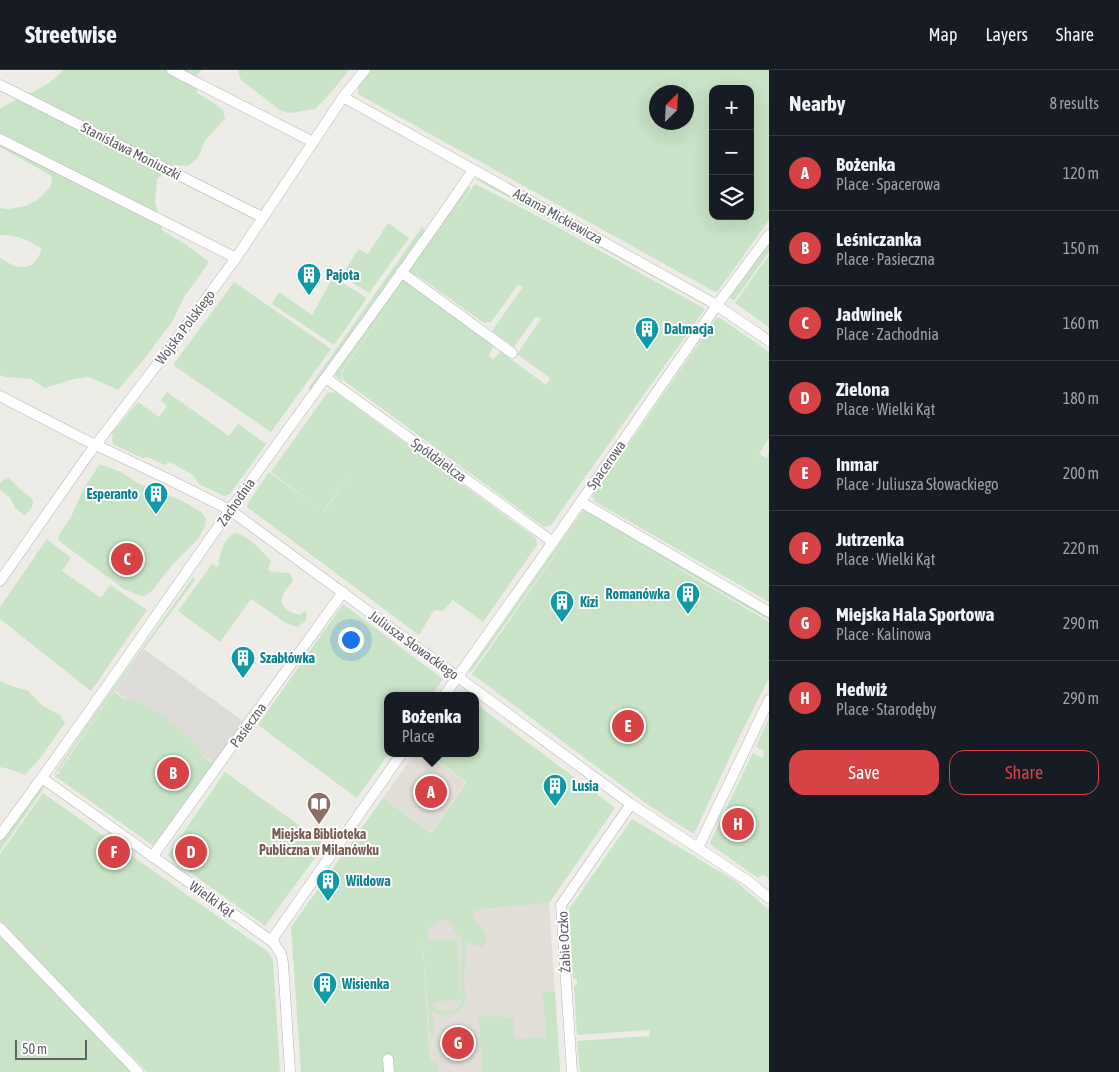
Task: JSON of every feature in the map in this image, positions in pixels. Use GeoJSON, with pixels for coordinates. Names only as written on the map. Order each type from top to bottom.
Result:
{"type":"FeatureCollection","features":[{"type":"Feature","properties":{"kind":"street"},"geometry":{"type":"LineString","coordinates":[[172,70],[313,142]]}},
{"type":"Feature","properties":{"kind":"street","name":"Wojska Polskiego"},"geometry":{"type":"LineString","coordinates":[[0,582],[96,445],[236,258],[343,97],[364,70]]}},
{"type":"Feature","properties":{"kind":"street","name":"Stanisława Moniuszki"},"geometry":{"type":"LineString","coordinates":[[0,85],[262,217]]}},
{"type":"Feature","properties":{"kind":"street","name":"Adama Mickiewicza"},"geometry":{"type":"LineString","coordinates":[[343,97],[717,305],[769,341]]}},
{"type":"Feature","properties":{"kind":"street"},"geometry":{"type":"LineString","coordinates":[[0,139],[236,258]]}},
{"type":"Feature","properties":{"kind":"street","name":"Zachodnia"},"geometry":{"type":"LineString","coordinates":[[0,835],[473,170]]}},
{"type":"Feature","properties":{"kind":"street","name":"Spacerowa"},"geometry":{"type":"LineString","coordinates":[[447,692],[717,305],[769,235]]}},
{"type":"Feature","properties":{"kind":"street"},"geometry":{"type":"LineString","coordinates":[[401,272],[512,353]]}},
{"type":"Feature","properties":{"kind":"street","name":"Spółdzielcza"},"geometry":{"type":"LineString","coordinates":[[326,378],[553,542]]}},
{"type":"Feature","properties":{"kind":"street","name":"Juliusza Słowackiego"},"geometry":{"type":"LineString","coordinates":[[0,396],[230,510],[478,692]]}},
{"type":"Feature","properties":{"kind":"street"},"geometry":{"type":"LineString","coordinates":[[581,502],[769,612]]}},
{"type":"Feature","properties":{"kind":"street","name":"Pasieczna"},"geometry":{"type":"LineString","coordinates":[[152,857],[343,592]]}},
{"type":"Feature","properties":{"kind":"street","name":"Juliusza Słowackiego"},"geometry":{"type":"LineString","coordinates":[[479,693],[631,804],[769,898]]}},
{"type":"Feature","properties":{"kind":"street"},"geometry":{"type":"LineString","coordinates":[[698,848],[769,700]]}},
{"type":"Feature","properties":{"kind":"street"},"geometry":{"type":"LineString","coordinates":[[290,1072],[283,963],[281,954],[273,942],[275,935],[399,757]]}},
{"type":"Feature","properties":{"kind":"street","name":"Wielki Kąt"},"geometry":{"type":"LineString","coordinates":[[42,778],[273,942]]}},
{"type":"Feature","properties":{"kind":"street","name":"Żabie Oczko"},"geometry":{"type":"LineString","coordinates":[[572,1072],[561,905],[631,804]]}},
{"type":"Feature","properties":{"kind":"street"},"geometry":{"type":"LineString","coordinates":[[0,928],[138,1072]]}},
{"type":"Feature","properties":{"kind":"street"},"geometry":{"type":"LineString","coordinates":[[388,1059],[389,1072]]}},
{"type":"Feature","properties":{"kind":"shaded area"},"geometry":{"type":"Polygon","coordinates":[[[144,649],[244,722],[214,763],[115,691],[144,649]]]}},
{"type":"Feature","properties":{"kind":"shaded area"},"geometry":{"type":"Polygon","coordinates":[[[412,757],[431,757],[465,783],[431,832],[383,798],[412,757]]]}},
{"type":"Feature","properties":{"kind":"shaded area"},"geometry":{"type":"Polygon","coordinates":[[[549,903],[560,1072],[431,1072],[421,915],[549,903]]]}},
{"type":"Feature","properties":{"kind":"green space"},"geometry":{"type":"Polygon","coordinates":[[[63,70],[202,70],[196,76],[197,93],[223,110],[225,119],[205,140],[198,158],[188,166],[172,165],[157,179],[155,202],[162,230],[209,262],[184,297],[172,322],[118,390],[89,377],[74,379],[45,388],[31,379],[0,375],[0,258],[15,266],[25,267],[36,261],[41,248],[22,238],[0,235],[0,208],[8,209],[25,206],[39,199],[51,186],[52,176],[0,147],[0,109],[41,88],[63,70]]]}},
{"type":"Feature","properties":{"kind":"green space"},"geometry":{"type":"Polygon","coordinates":[[[238,70],[349,70],[315,109],[291,113],[281,111],[241,80],[238,70]]]}},
{"type":"Feature","properties":{"kind":"green space"},"geometry":{"type":"Polygon","coordinates":[[[371,70],[769,70],[769,220],[718,291],[715,292],[358,94],[359,85],[371,70]]]}},
{"type":"Feature","properties":{"kind":"green space"},"geometry":{"type":"Polygon","coordinates":[[[475,179],[479,179],[706,304],[705,305],[475,179]]]}},
{"type":"Feature","properties":{"kind":"green space"},"geometry":{"type":"Polygon","coordinates":[[[475,184],[530,212],[705,309],[551,525],[544,527],[343,380],[342,372],[402,287],[341,372],[341,381],[335,375],[336,371],[403,280],[493,346],[489,356],[493,359],[501,352],[546,385],[550,378],[517,354],[541,319],[536,316],[514,347],[492,331],[523,287],[518,285],[491,322],[484,323],[418,276],[416,268],[417,276],[410,273],[409,270],[466,185],[471,188],[453,215],[475,184]]]}},
{"type":"Feature","properties":{"kind":"green space"},"geometry":{"type":"Polygon","coordinates":[[[388,223],[409,238],[369,293],[342,276],[358,249],[368,254],[388,223]]]}},
{"type":"Feature","properties":{"kind":"green space"},"geometry":{"type":"Polygon","coordinates":[[[422,227],[425,230],[311,390],[308,389],[422,227]]]}},
{"type":"Feature","properties":{"kind":"green space"},"geometry":{"type":"Polygon","coordinates":[[[769,242],[769,252],[734,301],[729,297],[769,242]]]}},
{"type":"Feature","properties":{"kind":"green space"},"geometry":{"type":"Polygon","coordinates":[[[769,255],[769,327],[735,303],[769,255]]]}},
{"type":"Feature","properties":{"kind":"green space"},"geometry":{"type":"Polygon","coordinates":[[[333,277],[367,298],[334,345],[272,304],[279,292],[312,315],[333,277]]]}},
{"type":"Feature","properties":{"kind":"green space"},"geometry":{"type":"Polygon","coordinates":[[[234,282],[331,349],[271,432],[173,365],[234,282]]]}},
{"type":"Feature","properties":{"kind":"green space"},"geometry":{"type":"Polygon","coordinates":[[[717,317],[769,352],[769,438],[755,461],[760,454],[766,458],[769,453],[769,602],[594,501],[595,499],[592,497],[717,317]]]}},
{"type":"Feature","properties":{"kind":"green space"},"geometry":{"type":"Polygon","coordinates":[[[167,392],[229,436],[238,424],[266,444],[230,494],[224,496],[199,484],[193,475],[170,462],[164,465],[148,457],[142,458],[113,444],[113,435],[111,434],[138,402],[159,417],[167,406],[161,400],[167,392]]]}},
{"type":"Feature","properties":{"kind":"green space"},"geometry":{"type":"Polygon","coordinates":[[[335,392],[536,538],[537,545],[483,622],[453,600],[442,611],[434,610],[419,635],[247,507],[247,505],[269,472],[323,511],[271,472],[327,393],[335,392]],[[356,466],[323,511],[324,511],[356,466]]]}},
{"type":"Feature","properties":{"kind":"green space"},"geometry":{"type":"Polygon","coordinates":[[[99,465],[123,473],[136,482],[181,500],[201,512],[206,518],[205,526],[198,539],[173,564],[151,592],[144,596],[124,589],[58,540],[84,488],[99,465]]]}},
{"type":"Feature","properties":{"kind":"green space"},"geometry":{"type":"Polygon","coordinates":[[[9,478],[33,499],[31,509],[24,515],[15,508],[11,499],[0,489],[2,481],[9,478]]]}},
{"type":"Feature","properties":{"kind":"green space"},"geometry":{"type":"Polygon","coordinates":[[[583,510],[587,510],[769,617],[769,620],[609,528],[769,622],[769,678],[694,834],[648,805],[472,674],[579,521],[471,672],[469,671],[583,510]]]}},
{"type":"Feature","properties":{"kind":"green space"},"geometry":{"type":"Polygon","coordinates":[[[234,533],[250,540],[259,548],[271,561],[268,569],[271,572],[290,573],[293,580],[283,594],[281,601],[284,607],[291,612],[300,615],[304,611],[307,613],[306,621],[297,627],[286,623],[251,599],[220,642],[178,611],[212,564],[218,567],[224,544],[234,533]]]}},
{"type":"Feature","properties":{"kind":"green space"},"geometry":{"type":"Polygon","coordinates":[[[47,539],[71,558],[62,571],[101,598],[110,585],[147,610],[91,691],[0,619],[0,607],[47,539]]]}},
{"type":"Feature","properties":{"kind":"green space"},"geometry":{"type":"Polygon","coordinates":[[[193,577],[195,580],[55,775],[88,724],[193,577]]]}},
{"type":"Feature","properties":{"kind":"green space"},"geometry":{"type":"Polygon","coordinates":[[[343,604],[443,679],[434,692],[384,692],[384,757],[386,757],[357,798],[258,725],[343,604]]]}},
{"type":"Feature","properties":{"kind":"green space"},"geometry":{"type":"Polygon","coordinates":[[[0,681],[27,690],[43,706],[60,715],[65,723],[41,757],[25,775],[0,767],[0,681]]]}},
{"type":"Feature","properties":{"kind":"green space"},"geometry":{"type":"Polygon","coordinates":[[[114,692],[124,699],[138,701],[167,718],[203,752],[203,756],[214,764],[155,847],[55,776],[60,772],[114,692]]]}},
{"type":"Feature","properties":{"kind":"green space"},"geometry":{"type":"Polygon","coordinates":[[[479,706],[615,808],[549,903],[473,910],[475,921],[484,930],[486,937],[483,947],[478,947],[466,941],[464,983],[466,1000],[463,1007],[455,1014],[440,1015],[432,1011],[434,1033],[430,1034],[422,932],[430,1062],[437,1061],[438,1072],[301,1072],[291,927],[383,798],[431,833],[466,783],[432,757],[479,757],[479,706]],[[442,920],[436,922],[428,930],[427,936],[429,967],[428,941],[457,939],[461,999],[432,1002],[439,1010],[457,1009],[462,1000],[462,938],[455,931],[450,921],[442,920]]]}},
{"type":"Feature","properties":{"kind":"green space"},"geometry":{"type":"Polygon","coordinates":[[[769,718],[769,879],[763,874],[758,878],[711,845],[710,842],[753,753],[763,758],[764,751],[756,747],[769,718]]]}},
{"type":"Feature","properties":{"kind":"green space"},"geometry":{"type":"Polygon","coordinates":[[[225,772],[325,844],[265,926],[168,855],[225,772]]]}},
{"type":"Feature","properties":{"kind":"green space"},"geometry":{"type":"Polygon","coordinates":[[[41,786],[44,788],[0,851],[0,842],[41,786]]]}},
{"type":"Feature","properties":{"kind":"green space"},"geometry":{"type":"Polygon","coordinates":[[[43,793],[268,952],[273,960],[280,1072],[147,1072],[0,921],[0,854],[43,793]]]}},
{"type":"Feature","properties":{"kind":"green space"},"geometry":{"type":"Polygon","coordinates":[[[632,819],[737,882],[769,910],[769,1072],[580,1072],[577,1041],[650,1036],[649,1030],[577,1035],[574,986],[577,985],[577,979],[573,979],[569,909],[632,819]]]}},
{"type":"Feature","properties":{"kind":"green space"},"geometry":{"type":"Polygon","coordinates":[[[0,936],[120,1060],[131,1072],[0,1072],[0,936]]]}},
{"type":"Feature","properties":{"kind":"green space"},"geometry":{"type":"Polygon","coordinates":[[[555,991],[560,1072],[482,1072],[479,1017],[513,1017],[514,1039],[546,1037],[543,992],[555,991]]]}},
{"type":"Feature","properties":{"kind":"place","name":"Pajota"},"geometry":{"type":"Point","coordinates":[309,296]}},
{"type":"Feature","properties":{"kind":"place","name":"Dalmacja"},"geometry":{"type":"Point","coordinates":[647,350]}},
{"type":"Feature","properties":{"kind":"place","name":"Esperanto"},"geometry":{"type":"Point","coordinates":[156,515]}},
{"type":"Feature","properties":{"kind":"place","name":"Jadwinek"},"geometry":{"type":"Point","coordinates":[127,559]}},
{"type":"Feature","properties":{"kind":"place","name":"Romanówka"},"geometry":{"type":"Point","coordinates":[688,615]}},
{"type":"Feature","properties":{"kind":"place","name":"Kizi"},"geometry":{"type":"Point","coordinates":[562,623]}},
{"type":"Feature","properties":{"kind":"place","name":"Szabłówka"},"geometry":{"type":"Point","coordinates":[243,679]}},
{"type":"Feature","properties":{"kind":"place","name":"Inmar"},"geometry":{"type":"Point","coordinates":[628,726]}},
{"type":"Feature","properties":{"kind":"place","name":"Leśniczanka"},"geometry":{"type":"Point","coordinates":[173,773]}},
{"type":"Feature","properties":{"kind":"place","name":"Bożenka"},"geometry":{"type":"Point","coordinates":[431,792]}},
{"type":"Feature","properties":{"kind":"place","name":"Lusia"},"geometry":{"type":"Point","coordinates":[555,807]}},
{"type":"Feature","properties":{"kind":"place","name":"Hedwiż"},"geometry":{"type":"Point","coordinates":[738,824]}},
{"type":"Feature","properties":{"kind":"place","name":"Miejska Biblioteka Publiczna w Milanówku"},"geometry":{"type":"Point","coordinates":[319,825]}},
{"type":"Feature","properties":{"kind":"place","name":"Jutrzenka"},"geometry":{"type":"Point","coordinates":[114,852]}},
{"type":"Feature","properties":{"kind":"place","name":"Zielona"},"geometry":{"type":"Point","coordinates":[191,852]}},
{"type":"Feature","properties":{"kind":"place","name":"Wildowa"},"geometry":{"type":"Point","coordinates":[328,902]}},
{"type":"Feature","properties":{"kind":"place","name":"Wisienka"},"geometry":{"type":"Point","coordinates":[325,1005]}},
{"type":"Feature","properties":{"kind":"place","name":"Miejska Hala Sportowa"},"geometry":{"type":"Point","coordinates":[458,1043]}}]}
